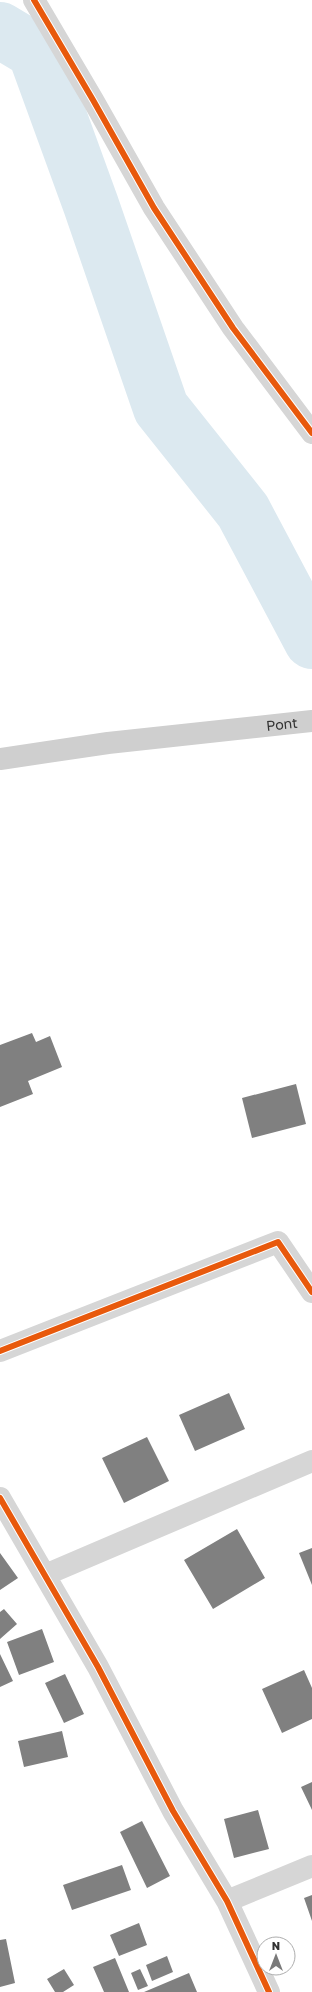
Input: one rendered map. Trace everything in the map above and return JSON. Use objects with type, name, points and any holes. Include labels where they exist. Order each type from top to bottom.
[{"type":"main road","name":"Pont","points":[[0,759],[108,743],[312,721]]},
{"type":"street","points":[[34,0],[154,208],[233,328],[312,433]]},
{"type":"street","points":[[0,1351],[278,1242],[312,1292]]},
{"type":"street","points":[[45,1575],[312,1461]]},
{"type":"street","points":[[0,1498],[98,1667],[174,1811],[227,1901],[269,1992]]},
{"type":"street","points":[[227,1901],[312,1866]]},
{"type":"building","points":[[32,1033],[36,1042],[50,1036],[62,1067],[28,1081],[33,1094],[0,1107],[0,1045]]},
{"type":"building","points":[[296,1084],[306,1124],[252,1138],[242,1098]]},
{"type":"building","points":[[229,1393],[245,1429],[195,1451],[179,1415]]},
{"type":"building","points":[[147,1437],[169,1481],[124,1503],[102,1458]]},
{"type":"building","points":[[237,1529],[265,1578],[213,1609],[184,1560]]},
{"type":"building","points":[[312,1548],[312,1585],[299,1553]]},
{"type":"building","points":[[0,1553],[18,1578],[0,1590]]},
{"type":"building","points":[[4,1609],[17,1624],[0,1639],[0,1612]]},
{"type":"building","points":[[42,1629],[54,1662],[19,1675],[7,1642]]},
{"type":"building","points":[[0,1654],[13,1681],[0,1687]]},
{"type":"building","points":[[304,1670],[312,1688],[312,1719],[282,1733],[262,1689]]},
{"type":"building","points":[[65,1674],[84,1714],[64,1723],[45,1683]]},
{"type":"building","points":[[62,1731],[68,1757],[24,1767],[18,1741]]},
{"type":"building","points":[[312,1782],[312,1810],[301,1787]]},
{"type":"building","points":[[258,1810],[269,1849],[234,1858],[224,1819]]},
{"type":"building","points":[[142,1821],[170,1876],[147,1888],[120,1832]]},
{"type":"building","points":[[122,1865],[131,1890],[72,1910],[63,1885]]},
{"type":"building","points":[[312,1895],[312,1921],[304,1898]]},
{"type":"building","points":[[139,1923],[147,1945],[119,1956],[110,1935]]},
{"type":"building","points":[[6,1939],[15,1983],[0,1987],[0,1940]]},
{"type":"building","points":[[167,1956],[173,1972],[152,1981],[146,1965]]},
{"type":"building","points":[[115,1958],[129,1992],[104,1992],[93,1967]]},
{"type":"building","points":[[64,1969],[74,1985],[63,1992],[55,1992],[47,1979]]},
{"type":"building","points":[[140,1969],[148,1986],[138,1990],[131,1973]]},
{"type":"building","points":[[189,1973],[197,1992],[144,1992]]},
{"type":"waterway","points":[[0,30],[35,51],[91,205],[161,408],[243,511],[312,641]]},
{"type":"cycle path","points":[[34,0],[154,208],[233,328],[312,433]]},
{"type":"cycle path","points":[[0,1351],[278,1242],[312,1292]]},
{"type":"cycle path","points":[[0,1498],[98,1667],[173,1811],[227,1901],[269,1992]]}]
